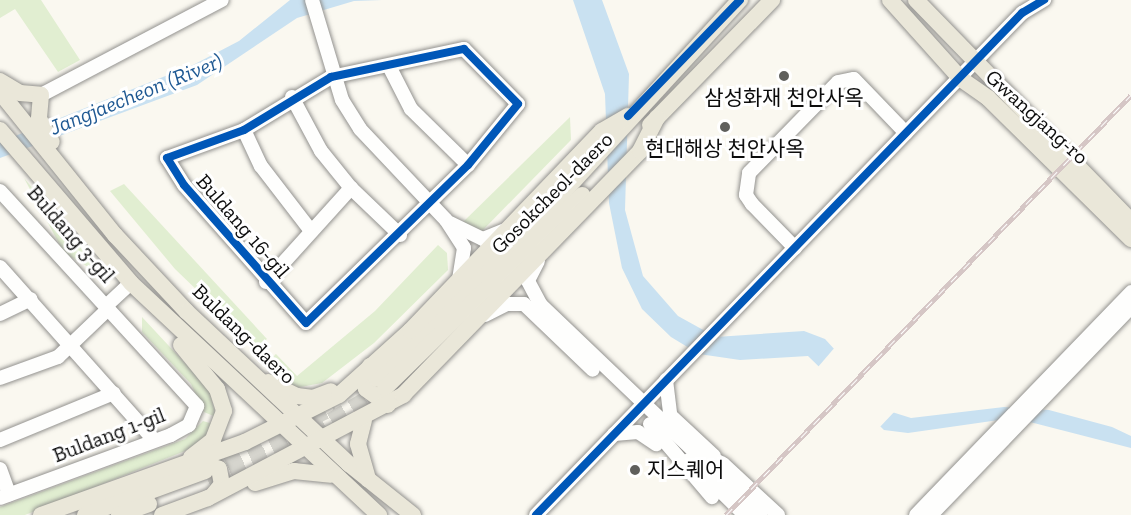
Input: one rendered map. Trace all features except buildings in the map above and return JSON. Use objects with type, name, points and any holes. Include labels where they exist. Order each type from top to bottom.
[{"type":"main road","name":"Gosokcheol-daero","points":[[378,378],[574,182],[634,110],[740,0]]},
{"type":"main road","name":"Gosokcheol-daero","points":[[378,378],[639,144],[657,118],[772,0]]},
{"type":"main road","name":"Gwangjang-ro","points":[[890,0],[961,79],[988,98],[1131,239]]},
{"type":"main road","name":"Gwangjang-ro","points":[[916,0],[994,84],[1131,221]]},
{"type":"main road","points":[[961,79],[981,105],[1131,252]]},
{"type":"main road","points":[[0,81],[20,93],[41,94],[31,119],[0,92]]},
{"type":"main road","points":[[994,84],[1042,121],[1131,209]]},
{"type":"main road","points":[[119,515],[200,475],[339,395],[378,378],[456,285],[602,131],[634,110]]},
{"type":"main road","name":"Buldang-daero","points":[[31,119],[60,168],[131,252],[242,365],[322,440],[413,515]]},
{"type":"main road","name":"Buldang-daero","points":[[1,131],[131,284],[304,450],[379,515]]},
{"type":"main road","points":[[41,515],[304,450],[364,420],[388,405],[481,318],[575,219],[639,144]]},
{"type":"main road","points":[[154,305],[218,389],[224,411],[200,475],[162,515]]},
{"type":"main road","points":[[242,365],[270,383],[313,398],[378,378]]},
{"type":"main road","points":[[378,378],[363,379],[366,389],[388,405]]},
{"type":"main road","points":[[364,420],[357,444],[369,481]]},
{"type":"main road","points":[[85,515],[200,475],[294,471],[334,477]]},
{"type":"street","points":[[41,94],[222,0]]},
{"type":"street","points":[[312,0],[331,77],[360,129],[446,220],[464,248],[465,266],[456,285]]},
{"type":"street","points":[[536,515],[906,133],[976,65],[1022,13],[1044,0]]},
{"type":"street","name":"Buldang 16-gil","points":[[464,49],[518,104],[468,165],[430,204],[301,325],[167,158],[244,130],[292,98],[331,77],[390,68],[464,49]]},
{"type":"street","points":[[390,68],[411,109],[468,165]]},
{"type":"street","points":[[795,248],[752,204],[745,184],[749,173],[838,82],[854,79],[906,133]]},
{"type":"street","points":[[292,98],[321,151],[351,188],[399,235]]},
{"type":"street","points":[[244,130],[261,166],[311,231]]},
{"type":"street","name":"Buldang 16-gil","points":[[266,282],[351,188]]},
{"type":"street","name":"Buldang 3-gil","points":[[0,191],[107,308]]},
{"type":"street","points":[[446,220],[483,239],[515,225]]},
{"type":"street","points":[[541,254],[528,281],[538,310],[655,423],[761,515]]},
{"type":"street","points":[[0,267],[71,343],[154,440]]},
{"type":"street","points":[[0,378],[58,357],[131,284]]},
{"type":"street","points":[[931,515],[1028,399],[1131,292]]},
{"type":"street","points":[[0,314],[31,299]]},
{"type":"street","points":[[481,318],[515,303],[538,310]]},
{"type":"street","points":[[916,515],[1045,398],[1131,307]]},
{"type":"street","name":"Buldang 1-gil","points":[[5,496],[189,425],[197,406],[107,308]]},
{"type":"street","points":[[666,380],[670,415],[778,515]]},
{"type":"street","points":[[0,440],[114,393]]},
{"type":"street","points":[[655,423],[723,464]]},
{"type":"street","points":[[655,423],[695,481]]},
{"type":"street","points":[[655,423],[745,515]]},
{"type":"street","points":[[614,434],[645,434],[732,515]]},
{"type":"street","points":[[0,468],[5,496]]},
{"type":"green space","points":[[0,0],[41,0],[80,60],[58,72],[15,9],[0,18]]},
{"type":"green space","points":[[570,117],[571,140],[482,231],[461,224]]},
{"type":"green space","points":[[24,178],[87,253],[97,272],[64,253]]},
{"type":"green space","points":[[124,184],[267,339],[256,347],[175,269],[110,191]]},
{"type":"green space","points":[[438,245],[447,253],[448,270],[374,343],[322,383],[295,388],[267,360],[276,354],[297,376],[375,311]]},
{"type":"green space","points":[[142,317],[209,389],[216,417],[204,412],[191,384],[142,332]]},
{"type":"green space","points":[[203,421],[213,424],[208,436],[185,451],[25,515],[0,515],[0,507],[185,439]]},
{"type":"water","name":"Jangjaecheon (River)","points":[[290,0],[382,0],[354,1],[297,18],[197,85],[0,158],[0,142],[193,65],[239,41]]},
{"type":"water","points":[[573,0],[602,0],[629,74],[625,210],[643,276],[678,316],[716,337],[804,331],[825,339],[892,412],[911,418],[1004,407],[1049,410],[1112,427],[1131,436],[1131,448],[1026,421],[999,420],[908,433],[884,430],[808,356],[740,360],[699,354],[671,337],[642,309],[622,268],[609,203],[605,94]]},
{"type":"pier","points":[[836,346],[896,410],[878,429],[818,367]]},
{"type":"tunnel","points":[[208,481],[290,445],[385,388]]},
{"type":"tunnel","points":[[225,461],[334,407]]},
{"type":"railway","points":[[726,515],[1131,95]]},
{"type":"cycle path","points":[[628,116],[740,0]]},
{"type":"cycle path","points":[[536,515],[1022,13],[1044,0]]},
{"type":"cycle path","points":[[464,49],[518,104],[468,165],[306,323],[184,185],[167,158],[244,130],[331,77],[464,49]]},
{"type":"place","name":"삼성화재 천안사옥","points":[[784,76]]},
{"type":"place","name":"현대해상 천안사옥","points":[[725,127]]},
{"type":"place","name":"지스퀘어","points":[[635,470]]}]
